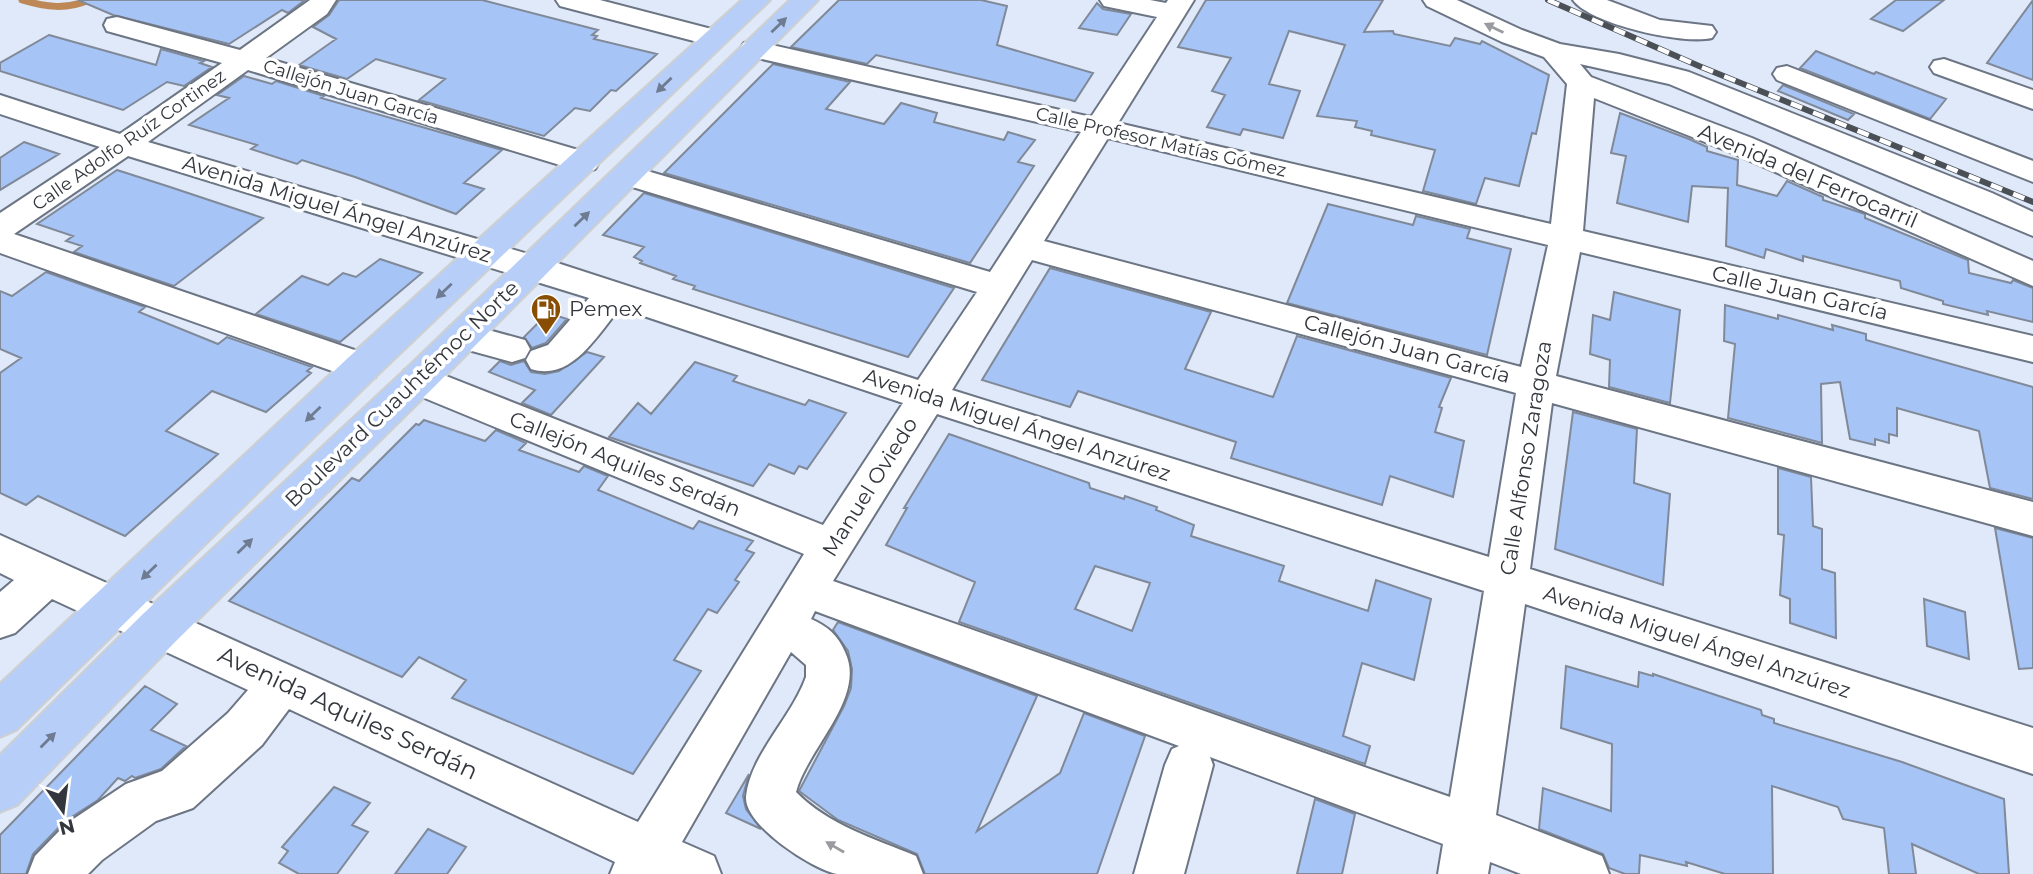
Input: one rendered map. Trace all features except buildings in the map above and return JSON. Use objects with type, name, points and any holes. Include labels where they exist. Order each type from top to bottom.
[{"type":"main road","name":"Boulevard Cuauhtémoc Norte","points":[[0,715],[362,367],[584,162],[713,38],[757,0]]},
{"type":"main road","name":"Boulevard Cuauhtémoc Norte","points":[[0,788],[160,627],[418,380],[805,0]]},
{"type":"street","name":"Calle Adolfo Ruíz Cortinez","points":[[0,228],[124,145],[318,8],[323,0]]},
{"type":"street","points":[[569,0],[713,38]]},
{"type":"street","points":[[1113,0],[1178,6]]},
{"type":"street","points":[[1436,0],[1512,36],[1554,51],[1619,62],[1679,78],[1981,200],[2033,225]]},
{"type":"street","points":[[1586,0],[1636,23],[1667,31],[1702,32]]},
{"type":"street","name":"Manuel Oviedo","points":[[642,863],[805,589],[1178,6]]},
{"type":"street","name":"Callejón Juan García","points":[[117,25],[244,60],[584,162]]},
{"type":"street","name":"Calle Profesor Matías Gómez","points":[[754,49],[1566,237]]},
{"type":"street","points":[[1554,51],[1581,83]]},
{"type":"street","points":[[1944,67],[2033,100]]},
{"type":"street","points":[[1787,74],[2033,172]]},
{"type":"street","name":"Calle Alfonso Zaragoza","points":[[1463,874],[1536,384],[1566,237],[1581,83]]},
{"type":"street","name":"Avenida del Ferrocarril","points":[[1581,83],[1741,145],[2033,274]]},
{"type":"street","name":"Avenida Miguel Ángel Anzúrez","points":[[0,104],[124,145],[533,267],[927,397],[1506,580],[2033,751]]},
{"type":"street","points":[[627,175],[998,286]]},
{"type":"street","name":"Calle Juan García","points":[[1566,237],[2033,349]]},
{"type":"street","points":[[0,241],[362,367]]},
{"type":"street","name":"Callejón Juan García","points":[[1025,247],[2033,519]]},
{"type":"street","points":[[463,336],[528,354],[561,354],[613,293]]},
{"type":"street","name":"Callejón Aquiles Serdán","points":[[418,380],[832,547]]},
{"type":"street","name":"Avenida Aquiles Serdán","points":[[0,553],[112,608],[282,683],[642,863],[696,874]]},
{"type":"street","points":[[0,619],[48,576]]},
{"type":"street","points":[[805,589],[1470,829],[1584,874]]},
{"type":"street","points":[[782,628],[807,635],[824,655],[829,670],[823,692],[778,773],[770,799],[783,817],[844,852],[898,874]]},
{"type":"street","points":[[53,874],[84,842],[114,821],[144,802],[176,791],[245,729],[282,683]]},
{"type":"street","points":[[1159,874],[1189,765]]},
{"type":"waterway","points":[[22,0],[56,6],[89,0]]},
{"type":"railway","points":[[1548,0],[1699,66],[2033,202]]},
{"type":"place","name":"Pemex","points":[[546,336]]}]
